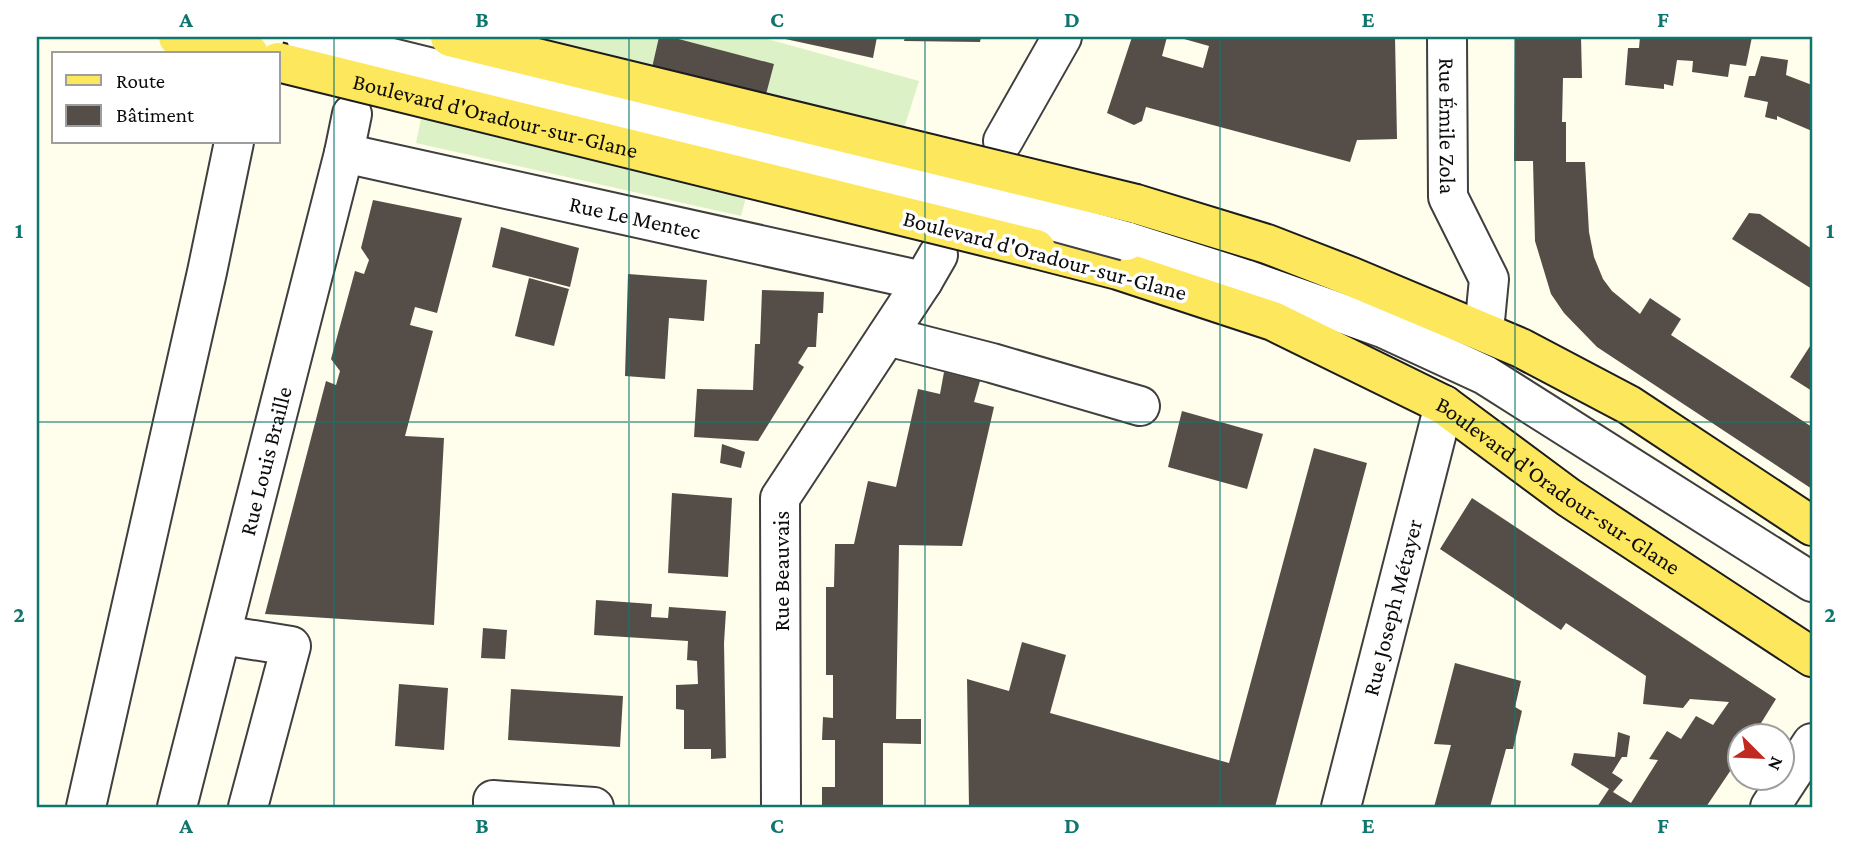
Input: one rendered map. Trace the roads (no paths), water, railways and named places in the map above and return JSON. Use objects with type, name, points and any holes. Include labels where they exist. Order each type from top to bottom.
[{"type":"main road","points":[[178,37],[241,52]]},
{"type":"main road","points":[[450,37],[1136,204],[1267,244],[1521,348],[1629,405],[1812,526]]},
{"type":"main road","name":"Boulevard d'Oradour-sur-Glane","points":[[280,62],[1122,256],[1273,321],[1444,405],[1568,497],[1812,657]]},
{"type":"street","name":"Boulevard d'Oradour-sur-Glane","points":[[306,37],[1027,214],[1122,256],[1245,279],[1383,328],[1485,375],[1812,582]]},
{"type":"street","points":[[1003,141],[1062,37]]},
{"type":"street","name":"Rue Émile Zola","points":[[1447,37],[1448,197],[1489,279],[1484,331]]},
{"type":"street","name":"Rue Louis Braille","points":[[177,807],[352,114]]},
{"type":"street","points":[[86,807],[234,144]]},
{"type":"street","name":"Rue Le Mentec","points":[[344,153],[931,268]]},
{"type":"street","name":"Rue Beauvais","points":[[781,807],[780,498],[931,268]]},
{"type":"street","points":[[887,336],[1140,405]]},
{"type":"street","name":"Rue Joseph Métayer","points":[[1341,807],[1444,405]]},
{"type":"street","points":[[222,635],[291,646],[248,807]]},
{"type":"street","points":[[1770,807],[1812,743]]},
{"type":"street","points":[[493,807],[493,800],[594,807]]}]
